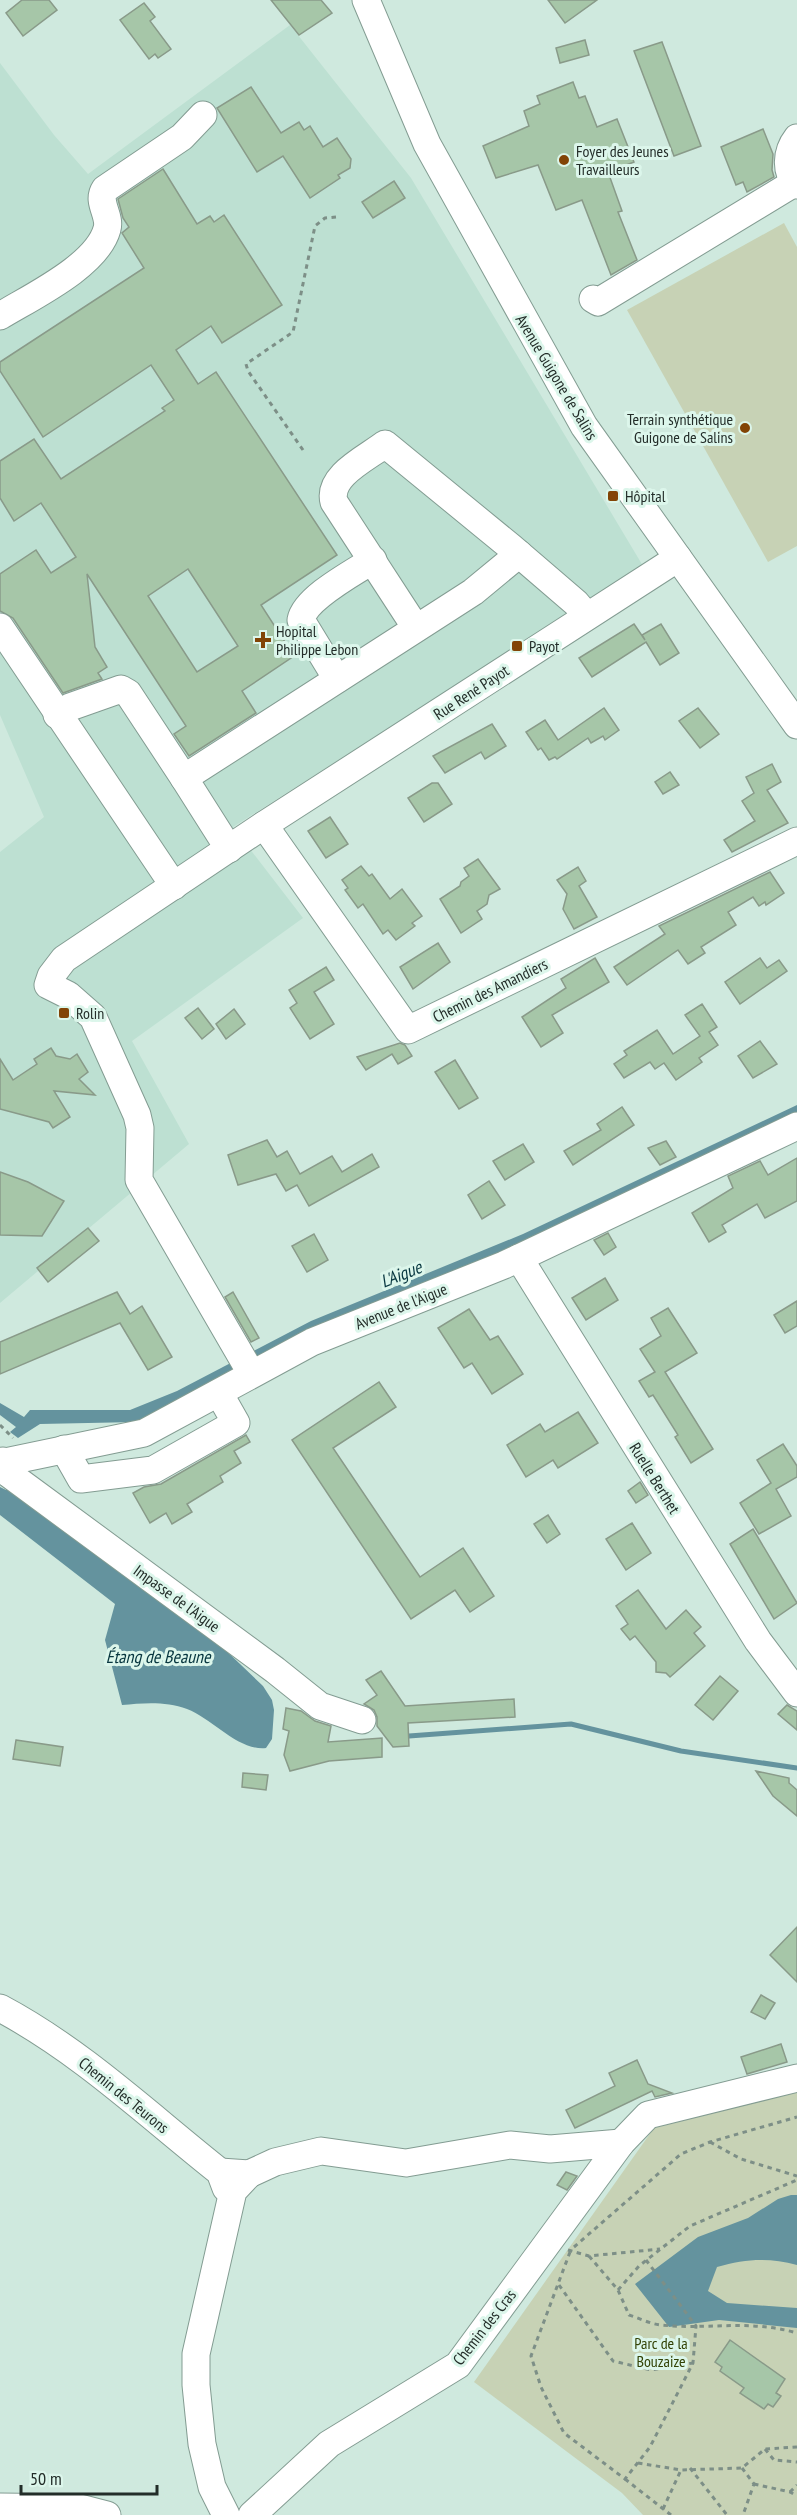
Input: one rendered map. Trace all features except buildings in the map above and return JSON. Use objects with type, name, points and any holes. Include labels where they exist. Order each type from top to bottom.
[{"type":"street","name":"Avenue Guigone de Salins","points":[[366,0],[427,144],[584,426],[797,725]]},
{"type":"street","points":[[0,316],[83,263],[96,249],[108,227],[107,215],[102,205],[102,193],[105,189],[182,137],[203,115]]},
{"type":"street","points":[[593,299],[598,302],[795,184],[788,169],[789,153],[797,138]]},
{"type":"street","points":[[416,628],[334,502],[332,495],[333,486],[342,477],[385,444],[519,554],[576,603],[587,616]]},
{"type":"street","points":[[184,778],[473,592],[519,554]]},
{"type":"street","name":"Rue René Payot","points":[[250,1373],[139,1180],[140,1128],[137,1115],[93,1017],[68,995],[48,985],[51,976],[64,959],[264,825],[678,558]]},
{"type":"street","points":[[337,679],[301,621],[303,612],[317,598],[373,560]]},
{"type":"street","points":[[0,627],[174,886]]},
{"type":"street","points":[[57,715],[70,707],[121,689],[128,693],[229,849]]},
{"type":"street","name":"Chemin des Amandiers","points":[[264,825],[408,1030],[797,841]]},
{"type":"street","name":"Avenue de l'Aigue","points":[[6,1455],[64,1449],[144,1433],[219,1393],[250,1373],[312,1342],[519,1258],[797,1126]]},
{"type":"street","name":"Ruelle Berthet","points":[[519,1258],[752,1631],[786,1657],[797,1693]]},
{"type":"street","points":[[64,1449],[81,1479],[153,1470],[236,1423],[219,1393]]},
{"type":"street","name":"Impasse de l'Aigue","points":[[6,1455],[9,1474],[276,1670],[320,1706],[362,1720]]},
{"type":"street","name":"Chemin des Teurons","points":[[0,2008],[57,2041],[84,2061],[220,2172]]},
{"type":"street","name":"Chemin des Cras","points":[[252,2515],[329,2444],[458,2365],[621,2143],[648,2115],[797,2078]]},
{"type":"street","points":[[226,2515],[212,2487],[202,2444],[196,2354],[230,2201],[239,2183],[249,2174],[275,2162],[321,2151],[406,2163],[510,2145],[550,2149],[621,2143]]},
{"type":"street","points":[[230,2201],[220,2172],[249,2174]]},
{"type":"street","points":[[0,2507],[80,2508],[107,2515]]},
{"type":"path","points":[[303,450],[248,371],[246,364],[293,332],[315,226],[326,218],[336,217]]},
{"type":"path","points":[[0,1425],[4,1431],[6,1455]]},
{"type":"path","points":[[671,2515],[564,2433],[541,2387],[531,2356],[544,2315],[559,2285],[571,2250],[681,2154],[710,2142],[797,2117]]},
{"type":"path","points":[[710,2142],[741,2158],[797,2178]]},
{"type":"path","points":[[618,2290],[646,2260],[690,2226],[797,2178]]},
{"type":"path","points":[[660,2249],[589,2256],[618,2290],[629,2315],[658,2325],[748,2324],[797,2333]]},
{"type":"path","points":[[625,2479],[650,2447],[693,2363],[696,2326],[646,2260]]},
{"type":"path","points":[[559,2285],[613,2361],[651,2370],[693,2363]]},
{"type":"path","points":[[638,2463],[681,2470],[742,2468],[765,2449],[797,2447]]},
{"type":"path","points":[[765,2449],[774,2460],[797,2462]]},
{"type":"path","points":[[690,2468],[727,2515]]},
{"type":"path","points":[[742,2468],[753,2484],[790,2492],[797,2496]]},
{"type":"path","points":[[663,2509],[681,2470]]},
{"type":"path","points":[[743,2515],[753,2484]]},
{"type":"path","points":[[790,2492],[797,2485]]},
{"type":"shaded area","name":"Hopital Philippe Lebon","points":[[290,25],[411,178],[643,566],[233,827],[303,918],[132,1041],[189,1144],[0,1303],[0,852],[44,817],[0,715],[0,63],[54,135],[88,174]]},
{"type":"green space","name":"Terrain synthétique Guigone de Salins","points":[[784,223],[797,247],[797,546],[768,562],[627,310]]},
{"type":"green space","name":"Parc de la Bouzaize","points":[[797,2092],[797,2515],[643,2515],[622,2493],[474,2382],[654,2128]]},
{"type":"water","points":[[797,1105],[797,1116],[136,1422],[40,1424],[18,1438],[10,1432],[16,1427],[0,1415],[0,1403],[24,1417],[30,1410],[130,1410],[177,1391],[311,1321],[523,1234]]},
{"type":"water","name":"Étang de Beaune","points":[[13,1486],[218,1643],[263,1686],[272,1700],[274,1710],[272,1739],[266,1748],[246,1745],[197,1714],[179,1706],[155,1703],[122,1705],[105,1640],[115,1604],[0,1515],[0,1487],[6,1490]]},
{"type":"water","points":[[797,2195],[797,2265],[757,2260],[717,2267],[708,2291],[727,2303],[797,2308],[797,2328],[719,2320],[669,2327],[635,2284],[698,2237],[748,2218],[778,2199]]},
{"type":"waterway","points":[[409,1736],[571,1724],[681,1751],[797,1768]]},
{"type":"place","name":"Foyer des Jeunes Travailleurs","points":[[564,160]]},
{"type":"place","name":"Terrain synthétique Guigone de Salins","points":[[745,428]]},
{"type":"place","name":"Hôpital","points":[[613,496]]},
{"type":"place","name":"Hopital Philippe Lebon","points":[[263,640]]},
{"type":"place","name":"Payot","points":[[517,646]]},
{"type":"place","name":"Rolin","points":[[64,1013]]},
{"type":"water label","name":"L'Aigue","points":[[401,1274]]}]
